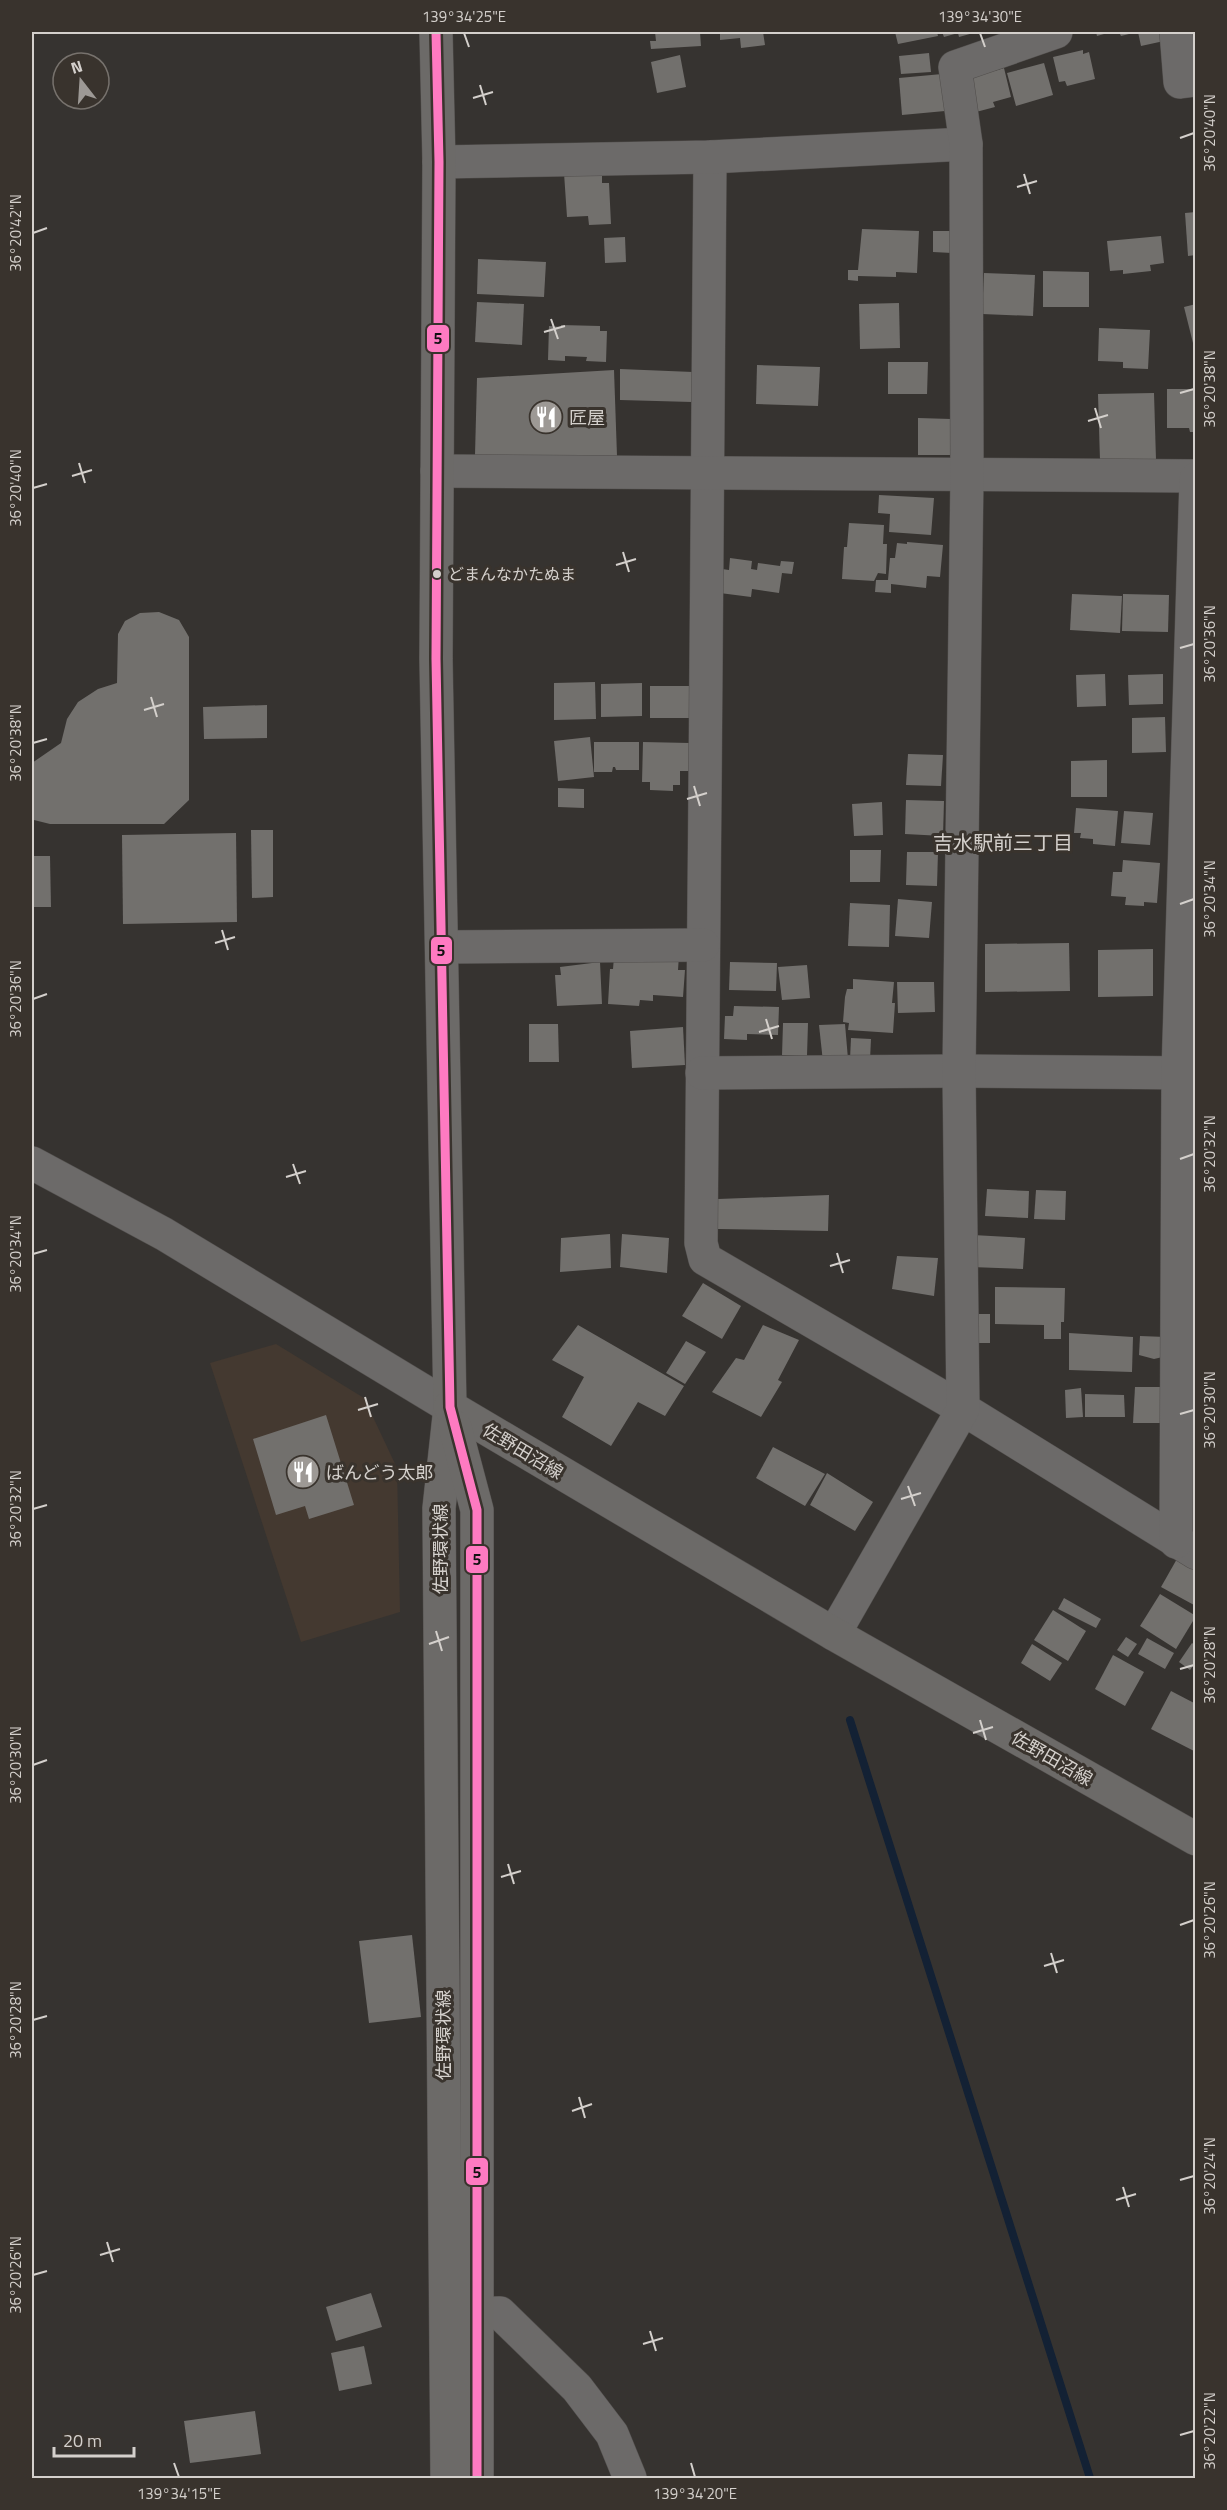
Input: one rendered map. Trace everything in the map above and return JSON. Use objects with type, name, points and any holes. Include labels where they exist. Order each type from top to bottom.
[{"type":"main road","points":[[436,32],[438,162],[436,659],[450,1407]]},
{"type":"main road","name":"佐野田沼線","points":[[450,1407],[834,1635],[1196,1839]]},
{"type":"main road","name":"佐野環状線","points":[[447,2478],[461,2313],[477,1510],[450,1407]]},
{"type":"main road","name":"佐野環状線","points":[[461,2313],[477,2478]]},
{"type":"street","points":[[834,1635],[963,1409],[959,1071],[967,475],[966,144],[955,67],[1056,32]]},
{"type":"street","points":[[1176,32],[1180,82],[1196,80]]},
{"type":"street","points":[[438,162],[710,157],[966,144]]},
{"type":"street","points":[[710,157],[701,1243],[705,1259],[963,1409],[1186,1548]]},
{"type":"street","points":[[437,471],[1196,478],[1187,1073],[1186,1548]]},
{"type":"street","points":[[443,947],[703,945]]},
{"type":"street","points":[[702,1073],[959,1071],[1187,1073]]},
{"type":"street","points":[[32,1163],[164,1234],[450,1407]]},
{"type":"street","points":[[461,2313],[500,2313],[577,2388],[612,2434],[630,2478]]},
{"type":"shaded area","points":[[276,1344],[364,1398],[397,1468],[400,1612],[301,1642],[210,1363]]},
{"type":"building","points":[[655,32],[700,32],[701,46],[651,49],[650,41],[656,41]]},
{"type":"building","points":[[720,32],[763,32],[765,45],[741,48],[740,38],[720,40]]},
{"type":"building","points":[[895,32],[937,32],[938,36],[898,44]]},
{"type":"building","points":[[942,32],[977,32],[959,37],[958,33],[944,37]]},
{"type":"building","points":[[1096,32],[1111,32],[1097,36]]},
{"type":"building","points":[[1119,32],[1137,32],[1121,36]]},
{"type":"building","points":[[1138,32],[1161,32],[1164,41],[1141,46]]},
{"type":"building","points":[[1083,50],[1083,54],[1089,52],[1095,79],[1067,86],[1065,81],[1059,82],[1053,57]]},
{"type":"building","points":[[929,53],[931,72],[901,74],[899,56]]},
{"type":"building","points":[[680,55],[686,87],[657,93],[651,62]]},
{"type":"building","points":[[1044,63],[1053,95],[1016,106],[1007,73]]},
{"type":"building","points":[[993,65],[994,71],[1004,68],[1011,97],[993,102],[995,107],[976,112],[958,81]]},
{"type":"building","points":[[942,74],[945,111],[902,115],[899,78]]},
{"type":"building","points":[[602,171],[602,183],[609,183],[611,224],[589,225],[588,216],[567,217],[564,173]]},
{"type":"building","points":[[1196,212],[1196,255],[1188,256],[1185,213]]},
{"type":"building","points":[[862,229],[919,231],[917,273],[896,272],[896,277],[858,276],[858,281],[848,280],[848,270],[858,270]]},
{"type":"building","points":[[933,231],[952,231],[952,253],[933,252]]},
{"type":"building","points":[[1161,236],[1164,263],[1150,265],[1151,271],[1123,274],[1123,270],[1110,271],[1107,241]]},
{"type":"building","points":[[625,237],[626,262],[605,263],[604,238]]},
{"type":"building","points":[[478,259],[546,262],[544,297],[477,294]]},
{"type":"building","points":[[1043,271],[1089,272],[1089,307],[1043,307]]},
{"type":"building","points":[[984,273],[1035,275],[1033,316],[982,314]]},
{"type":"building","points":[[477,302],[524,304],[522,345],[475,342]]},
{"type":"building","points":[[899,303],[900,348],[860,349],[859,304]]},
{"type":"building","points":[[1196,304],[1196,351],[1195,351],[1184,307]]},
{"type":"building","points":[[561,325],[600,326],[600,331],[607,331],[606,362],[586,361],[587,357],[565,356],[565,361],[548,360],[549,326],[561,327]]},
{"type":"building","points":[[1099,328],[1150,330],[1148,369],[1123,368],[1123,362],[1098,361]]},
{"type":"building","points":[[888,362],[928,362],[927,394],[888,394]]},
{"type":"building","points":[[757,365],[820,367],[818,406],[756,404]]},
{"type":"building","points":[[620,369],[693,372],[692,402],[620,400]]},
{"type":"building","name":"匠屋","points":[[614,370],[617,456],[475,455],[477,378]]},
{"type":"building","points":[[1167,389],[1196,389],[1196,432],[1190,432],[1189,428],[1167,428]]},
{"type":"building","points":[[1154,393],[1156,460],[1100,461],[1098,394]]},
{"type":"building","points":[[918,418],[951,419],[951,455],[918,455]]},
{"type":"building","points":[[879,495],[934,498],[931,535],[889,532],[890,514],[878,513]]},
{"type":"building","points":[[849,523],[884,525],[883,544],[887,544],[886,574],[878,573],[874,581],[842,579],[844,547],[847,547]]},
{"type":"building","points":[[907,542],[943,545],[940,577],[927,576],[926,588],[891,584],[891,593],[875,592],[876,580],[888,580],[890,558],[895,558],[897,543],[907,544]]},
{"type":"building","points":[[730,558],[752,561],[751,569],[757,570],[758,563],[780,566],[781,561],[794,562],[792,574],[782,573],[779,593],[752,589],[751,597],[712,592],[715,568],[729,570]]},
{"type":"building","points":[[1072,594],[1122,596],[1120,633],[1070,630]]},
{"type":"building","points":[[1123,594],[1169,595],[1168,632],[1122,631]]},
{"type":"building","points":[[159,612],[179,620],[189,637],[189,800],[164,824],[50,824],[34,820],[32,817],[32,763],[61,743],[67,719],[78,702],[98,689],[117,683],[118,634],[125,621],[140,613]]},
{"type":"building","points":[[1105,674],[1106,706],[1077,707],[1076,675]]},
{"type":"building","points":[[1163,674],[1163,704],[1129,705],[1128,675]]},
{"type":"building","points":[[595,682],[596,719],[554,720],[554,683]]},
{"type":"building","points":[[642,683],[642,716],[601,717],[601,684]]},
{"type":"building","points":[[650,686],[691,686],[691,718],[650,718]]},
{"type":"building","points":[[267,705],[267,738],[204,739],[203,707]]},
{"type":"building","points":[[1165,717],[1166,752],[1132,753],[1132,718]]},
{"type":"building","points":[[590,737],[594,777],[558,781],[554,741]]},
{"type":"building","points":[[594,742],[639,742],[639,770],[616,770],[613,767],[612,772],[594,772]]},
{"type":"building","points":[[643,742],[690,743],[689,771],[680,771],[680,785],[673,785],[673,791],[650,790],[650,782],[642,782]]},
{"type":"building","points":[[908,754],[943,755],[941,786],[906,785]]},
{"type":"building","points":[[1107,760],[1107,797],[1071,797],[1071,761]]},
{"type":"building","points":[[558,788],[584,789],[584,808],[558,807]]},
{"type":"building","points":[[906,800],[944,801],[943,836],[905,834]]},
{"type":"building","points":[[882,802],[883,835],[854,836],[852,804]]},
{"type":"building","points":[[1076,808],[1118,811],[1115,846],[1093,844],[1093,839],[1080,838],[1081,833],[1074,833]]},
{"type":"building","points":[[1124,811],[1153,813],[1150,845],[1121,843]]},
{"type":"building","points":[[251,830],[273,830],[273,897],[252,898]]},
{"type":"building","points":[[236,833],[237,922],[123,924],[122,835]]},
{"type":"building","points":[[850,850],[881,850],[880,882],[850,882]]},
{"type":"building","points":[[907,852],[938,852],[937,886],[906,885]]},
{"type":"building","points":[[32,856],[50,856],[51,907],[32,907]]},
{"type":"building","points":[[1123,860],[1160,863],[1157,903],[1144,902],[1144,906],[1125,905],[1126,897],[1111,896],[1113,872],[1122,872]]},
{"type":"building","points":[[898,899],[932,902],[929,938],[895,936]]},
{"type":"building","points":[[850,903],[890,905],[889,947],[848,946]]},
{"type":"building","points":[[1069,943],[1070,991],[985,992],[985,944]]},
{"type":"building","points":[[1153,949],[1153,996],[1098,997],[1098,950]]},
{"type":"building","points":[[679,955],[678,970],[685,970],[683,997],[653,995],[653,1001],[640,1000],[639,1006],[608,1004],[610,969],[613,969],[614,957]]},
{"type":"building","points":[[600,962],[602,1004],[557,1006],[555,975],[561,975],[560,967]]},
{"type":"building","points":[[730,962],[777,963],[776,991],[729,990]]},
{"type":"building","points":[[807,965],[810,998],[782,1000],[778,967]]},
{"type":"building","points":[[853,979],[894,982],[893,1033],[848,1030],[849,1023],[843,1022],[845,997],[847,989],[853,989]]},
{"type":"building","points":[[897,982],[934,982],[935,1012],[898,1013]]},
{"type":"building","points":[[734,1006],[779,1007],[778,1035],[747,1034],[747,1040],[724,1039],[725,1016],[733,1016]]},
{"type":"building","points":[[783,1023],[808,1023],[807,1056],[782,1055]]},
{"type":"building","points":[[529,1024],[558,1024],[559,1062],[529,1062]]},
{"type":"building","points":[[845,1024],[848,1059],[823,1062],[819,1025]]},
{"type":"building","points":[[683,1027],[685,1065],[632,1068],[630,1031]]},
{"type":"building","points":[[851,1038],[871,1039],[870,1060],[850,1059]]},
{"type":"building","points":[[1193,1125],[1196,1125],[1196,1152],[1193,1152]]},
{"type":"building","points":[[1193,1160],[1196,1161],[1196,1188],[1193,1188]]},
{"type":"building","points":[[987,1189],[1029,1191],[1028,1218],[985,1216]]},
{"type":"building","points":[[1036,1190],[1066,1191],[1065,1220],[1034,1219]]},
{"type":"building","points":[[829,1195],[828,1231],[718,1229],[718,1199]]},
{"type":"building","points":[[610,1234],[611,1268],[560,1272],[561,1238]]},
{"type":"building","points":[[622,1234],[669,1238],[667,1273],[620,1267]]},
{"type":"building","points":[[973,1235],[1025,1238],[1023,1269],[971,1267]]},
{"type":"building","points":[[1190,1247],[1196,1248],[1196,1277],[1189,1276]]},
{"type":"building","points":[[897,1256],[938,1258],[934,1296],[892,1289]]},
{"type":"building","points":[[703,1283],[741,1306],[722,1339],[682,1316]]},
{"type":"building","points":[[995,1287],[1065,1288],[1061,1339],[1044,1339],[1044,1325],[995,1324]]},
{"type":"building","points":[[968,1314],[990,1314],[990,1343],[968,1343]]},
{"type":"building","points":[[578,1325],[684,1386],[665,1416],[638,1402],[611,1446],[562,1417],[584,1377],[552,1360]]},
{"type":"building","points":[[763,1325],[799,1340],[778,1380],[782,1382],[761,1417],[712,1392],[736,1358],[744,1360]]},
{"type":"building","points":[[1069,1333],[1133,1337],[1132,1372],[1069,1370]]},
{"type":"building","points":[[1140,1336],[1166,1337],[1167,1356],[1154,1359],[1139,1355]]},
{"type":"building","points":[[686,1341],[706,1352],[685,1384],[666,1373]]},
{"type":"building","points":[[1135,1387],[1164,1387],[1164,1423],[1133,1423]]},
{"type":"building","points":[[1081,1388],[1083,1417],[1066,1418],[1065,1390]]},
{"type":"building","points":[[1085,1394],[1124,1395],[1125,1417],[1085,1417]]},
{"type":"building","name":"ばんどう太郎","points":[[326,1415],[354,1505],[309,1519],[305,1506],[276,1515],[253,1439]]},
{"type":"building","points":[[773,1447],[825,1474],[805,1506],[756,1478]]},
{"type":"building","points":[[827,1473],[873,1502],[855,1531],[810,1505]]},
{"type":"building","points":[[1182,1550],[1196,1557],[1194,1605],[1161,1587]]},
{"type":"building","points":[[1160,1594],[1196,1616],[1176,1649],[1140,1626]]},
{"type":"building","points":[[1064,1598],[1101,1619],[1096,1628],[1058,1609]]},
{"type":"building","points":[[1053,1610],[1086,1631],[1068,1661],[1034,1640]]},
{"type":"building","points":[[1126,1637],[1137,1644],[1128,1657],[1117,1650]]},
{"type":"building","points":[[1147,1638],[1174,1653],[1165,1669],[1138,1654]]},
{"type":"building","points":[[1192,1643],[1196,1646],[1196,1662],[1190,1670],[1179,1662]]},
{"type":"building","points":[[1032,1644],[1062,1663],[1050,1681],[1021,1663]]},
{"type":"building","points":[[1113,1655],[1144,1672],[1125,1706],[1095,1689]]},
{"type":"building","points":[[1171,1691],[1196,1704],[1196,1752],[1151,1729]]},
{"type":"building","points":[[412,1935],[421,2017],[369,2023],[359,1941]]},
{"type":"building","points":[[371,2293],[382,2327],[336,2341],[326,2307]]},
{"type":"building","points":[[364,2346],[372,2384],[339,2391],[331,2353]]},
{"type":"building","points":[[255,2411],[261,2454],[190,2463],[184,2421]]},
{"type":"waterway","points":[[850,1720],[1090,2478]]},
{"type":"transit line","name":"5","points":[[436,32],[439,162],[436,659],[450,1407],[477,1510],[477,2478]]},
{"type":"place","name":"匠屋","points":[[546,417]]},
{"type":"place","name":"どまんなかたぬま","points":[[437,574]]},
{"type":"place","name":"ばんどう太郎","points":[[303,1472]]},
{"type":"district","name":"吉水駅前三丁目","points":[[1003,842]]}]
